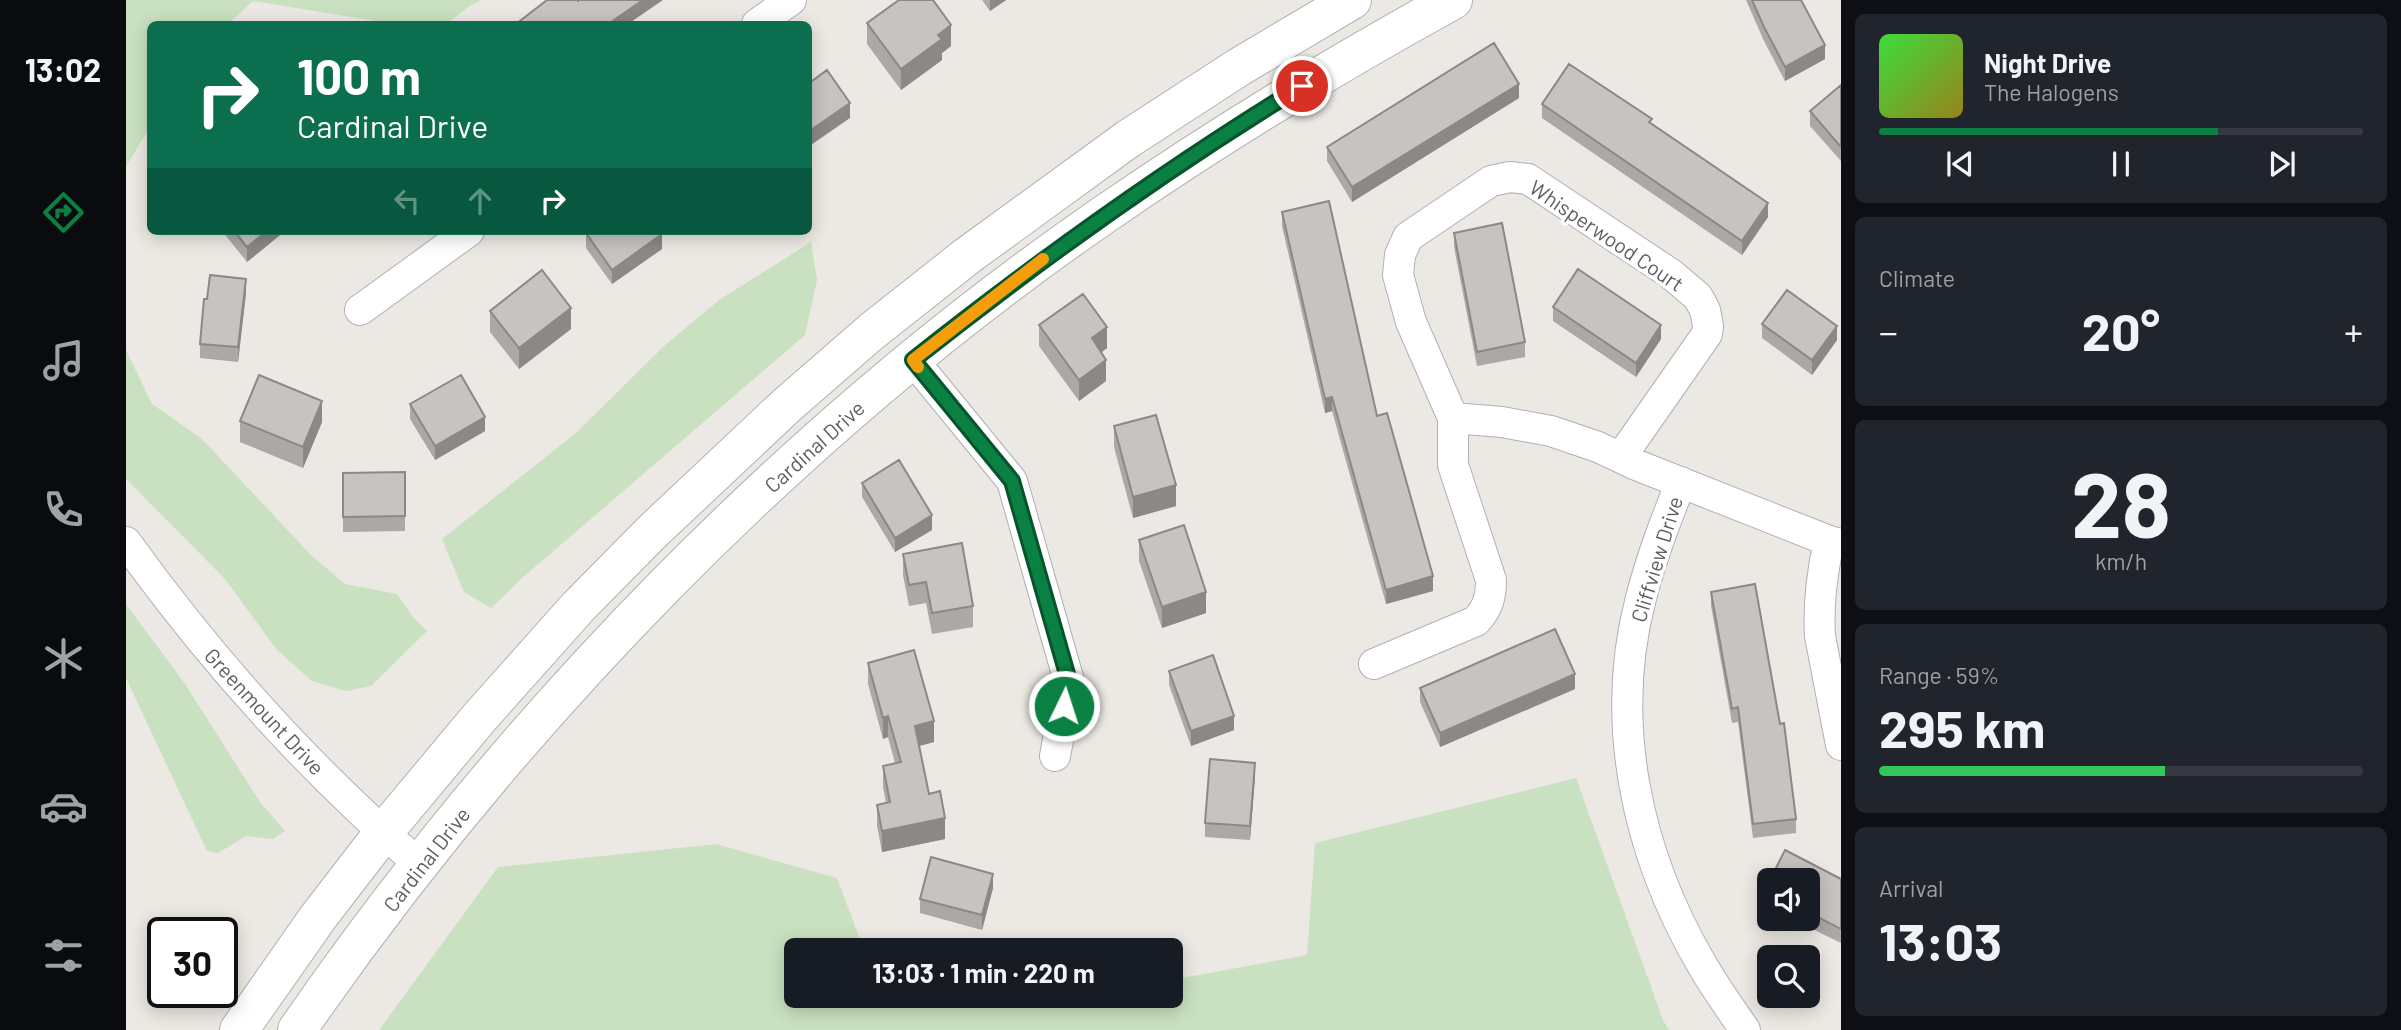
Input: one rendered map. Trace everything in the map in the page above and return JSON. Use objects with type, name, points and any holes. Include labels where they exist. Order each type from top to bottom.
[{"type":"main road","points":[[239,1030],[383,833],[479,718],[578,607],[652,532],[787,405],[871,332],[967,256],[1128,139],[1239,67],[1352,0]]},
{"type":"main road","name":"Cardinal Drive","points":[[297,1030],[420,865],[507,759],[610,644],[791,465],[913,360],[1102,216],[1235,126],[1346,59],[1453,0]]},
{"type":"street","points":[[761,21],[791,0]]},
{"type":"street","name":"Whisperwood Court","points":[[1374,664],[1476,621],[1485,611],[1491,596],[1491,580],[1454,465],[1453,418],[1411,322],[1398,275],[1400,255],[1408,237],[1491,181],[1510,177],[1528,179],[1671,274],[1698,297],[1705,310],[1707,334],[1621,457]]},
{"type":"street","points":[[360,310],[463,235]]},
{"type":"street","points":[[913,360],[1012,481],[1069,681],[1055,756]]},
{"type":"street","points":[[1453,418],[1502,422],[1551,431],[1835,542],[1821,580],[1830,634],[1841,745]]},
{"type":"street","name":"Cliffview Drive","points":[[1681,482],[1644,587],[1631,646],[1627,700],[1629,754],[1638,807],[1651,854],[1673,910],[1701,963],[1745,1030]]},
{"type":"street","name":"Greenmount Drive","points":[[126,542],[221,666],[293,746],[420,865]]},
{"type":"green space","points":[[126,0],[481,0],[450,21],[376,21],[253,1],[231,21],[147,21],[147,131],[126,167]]},
{"type":"green space","points":[[811,242],[817,280],[805,335],[521,579],[491,608],[464,592],[442,539],[576,433],[664,346],[719,300]]},
{"type":"green space","points":[[126,350],[152,404],[202,439],[312,556],[345,584],[397,594],[427,631],[371,686],[346,691],[312,681],[277,650],[225,579],[126,479]]},
{"type":"green space","points":[[126,604],[185,684],[260,802],[285,831],[273,839],[246,836],[218,853],[207,851],[126,678]]},
{"type":"green space","points":[[1576,778],[1663,1020],[1669,1030],[379,1030],[498,867],[716,844],[837,878],[860,938],[784,938],[784,1008],[1183,1008],[1183,978],[1307,955],[1315,843]]},
{"type":"building","points":[[547,0],[643,0],[612,21],[520,21]]},
{"type":"building","points":[[899,0],[933,0],[951,25],[938,35],[942,39],[901,69],[867,23]]},
{"type":"building","points":[[1752,0],[1801,0],[1825,45],[1785,67]]},
{"type":"building","points":[[1494,43],[1519,84],[1352,187],[1327,147]]},
{"type":"building","points":[[1569,64],[1652,119],[1649,122],[1768,203],[1742,241],[1542,104]]},
{"type":"building","points":[[827,70],[850,103],[812,129],[812,81]]},
{"type":"building","points":[[1841,85],[1841,147],[1810,111]]},
{"type":"building","points":[[1329,201],[1377,416],[1387,413],[1433,576],[1386,590],[1332,397],[1325,399],[1282,212]]},
{"type":"building","points":[[1502,223],[1525,342],[1477,352],[1454,233]]},
{"type":"building","points":[[237,235],[262,235],[247,247]]},
{"type":"building","points":[[587,235],[661,235],[612,270]]},
{"type":"building","points":[[1578,269],[1661,325],[1636,363],[1553,307]]},
{"type":"building","points":[[542,270],[571,308],[519,348],[490,311]]},
{"type":"building","points":[[210,275],[246,279],[238,347],[200,344],[204,299],[207,299]]},
{"type":"building","points":[[1787,290],[1837,326],[1812,360],[1762,324]]},
{"type":"building","points":[[1083,294],[1107,327],[1092,338],[1106,360],[1079,380],[1039,325]]},
{"type":"building","points":[[259,375],[322,401],[303,447],[240,421]]},
{"type":"building","points":[[461,375],[485,417],[435,446],[410,404]]},
{"type":"building","points":[[1156,415],[1176,485],[1133,497],[1114,426]]},
{"type":"building","points":[[899,460],[932,515],[895,538],[862,483]]},
{"type":"building","points":[[405,472],[405,516],[343,517],[343,473]]},
{"type":"building","points":[[1184,525],[1206,592],[1162,607],[1139,540]]},
{"type":"building","points":[[962,543],[973,606],[932,613],[926,582],[909,585],[903,554]]},
{"type":"building","points":[[1755,584],[1780,724],[1784,723],[1796,819],[1753,824],[1738,707],[1732,709],[1711,592]]},
{"type":"building","points":[[1555,629],[1575,674],[1440,733],[1420,688]]},
{"type":"building","points":[[914,650],[934,721],[915,726],[929,794],[940,791],[945,818],[882,831],[877,805],[890,802],[883,766],[901,762],[888,716],[883,718],[868,663]]},
{"type":"building","points":[[1213,655],[1234,716],[1191,731],[1169,671]]},
{"type":"building","points":[[1210,759],[1255,763],[1250,826],[1205,823]]},
{"type":"building","points":[[1785,850],[1820,868],[1776,868]]},
{"type":"building","points":[[931,857],[993,874],[982,915],[920,899]]},
{"type":"building","points":[[1820,868],[1841,879],[1841,929],[1820,918]]},
{"type":"slow traffic","points":[[918,367],[913,360],[1043,259]]},
{"type":"route","points":[[1064,706],[1069,681],[1012,481],[913,360],[1102,216],[1235,126],[1302,86]]}]
